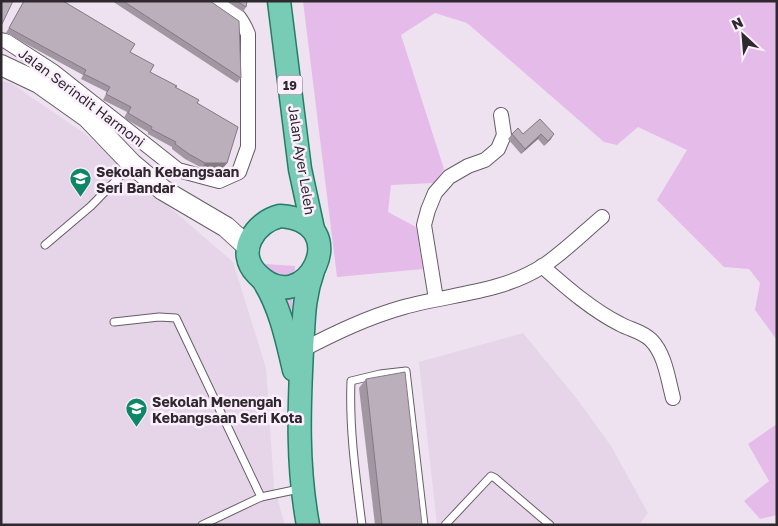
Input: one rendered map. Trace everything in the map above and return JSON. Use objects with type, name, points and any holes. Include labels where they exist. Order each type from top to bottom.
[{"type":"main road","name":"Jalan Ayer Leleh","points":[[279,1],[300,169],[313,229]]},
{"type":"main road","points":[[300,169],[293,193],[252,237],[248,248],[254,272],[274,286],[296,285],[306,279],[313,271]]},
{"type":"main road","points":[[265,223],[280,216],[292,217],[304,222],[313,229],[319,250],[318,261],[305,298],[299,392],[302,488],[308,525]]},
{"type":"main road","points":[[263,280],[270,290],[286,338],[299,392]]},
{"type":"street","name":"Jalan Serindit Harmoni","points":[[1,40],[6,41],[54,72],[178,170],[219,180],[239,172],[248,146],[248,34],[243,21],[236,13],[219,1]]},
{"type":"street","points":[[1,65],[39,83],[86,117],[132,164],[163,190],[226,227],[248,248]]},
{"type":"street","points":[[436,299],[424,225],[428,210],[435,193],[449,177],[468,166],[484,160],[498,149],[504,136],[502,115]]},
{"type":"street","points":[[302,350],[376,315],[436,299],[486,290],[516,279],[542,266],[602,218]]},
{"type":"street","points":[[226,227],[265,223]]},
{"type":"street","points":[[542,266],[573,293],[620,325],[639,331],[651,340],[660,354],[673,398]]},
{"type":"lane","points":[[45,245],[91,206],[132,164]]},
{"type":"lane","points":[[114,322],[159,317],[176,318],[261,497]]},
{"type":"lane","points":[[362,525],[356,469],[351,381],[380,374],[406,371],[424,525]]},
{"type":"lane","points":[[445,525],[491,476],[550,525]]},
{"type":"lane","points":[[202,525],[261,497],[302,488]]},
{"type":"shaded area","points":[[303,1],[777,1],[777,340],[755,310],[760,283],[749,269],[724,267],[657,200],[687,150],[638,127],[617,145],[604,142],[467,23],[435,13],[401,35],[444,169],[434,183],[391,185],[388,212],[416,227],[423,269],[337,277]]},
{"type":"shaded area","name":"Sekolah Menengah Kebangsaan Seri Kota","points":[[1,81],[11,83],[85,134],[233,262],[266,368],[274,488],[285,525],[1,525]]},
{"type":"shaded area","points":[[265,264],[295,266],[290,335],[280,291]]},
{"type":"shaded area","points":[[523,333],[577,399],[611,446],[648,513],[639,525],[437,525],[419,362]]},
{"type":"shaded area","points":[[777,424],[777,515],[760,519],[744,501],[769,481],[748,444]]},
{"type":"building","points":[[1,1],[13,1],[2,24],[1,23]]},
{"type":"building","points":[[24,1],[63,1],[135,44],[130,52],[154,65],[150,72],[177,86],[175,87],[199,100],[197,103],[238,127],[227,163],[205,163],[189,154],[175,144],[176,142],[151,129],[152,127],[128,113],[131,107],[106,94],[110,87],[84,74],[86,70],[9,28]]},
{"type":"building","points":[[123,1],[210,1],[239,21],[241,78]]},
{"type":"building","points":[[237,1],[247,1],[246,7]]},
{"type":"building","points":[[540,119],[554,134],[548,141],[541,134],[525,149],[512,134],[518,128],[523,134]]},
{"type":"building","points":[[405,372],[422,525],[382,525],[366,379]]},
{"type":"place","name":"Sekolah Kebangsaan Seri Bandar","points":[[80,198]]},
{"type":"place","name":"Sekolah Menengah Kebangsaan Seri Kota","points":[[136,428]]}]
